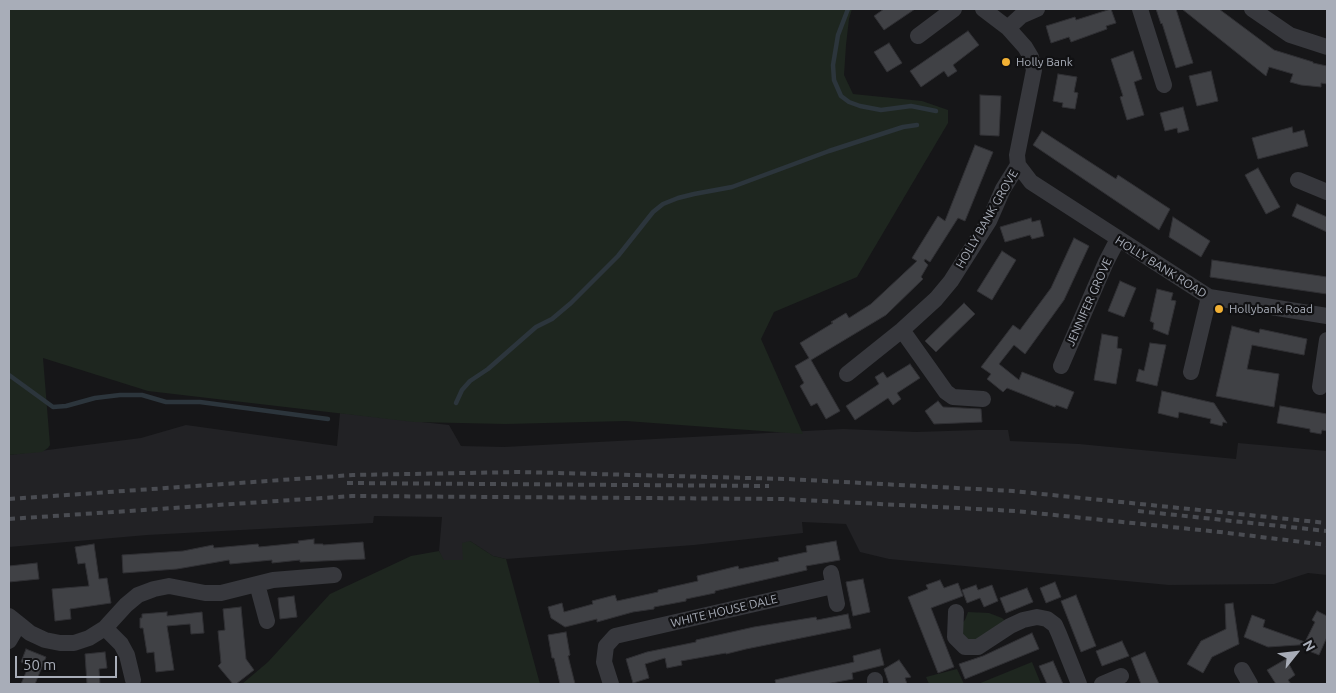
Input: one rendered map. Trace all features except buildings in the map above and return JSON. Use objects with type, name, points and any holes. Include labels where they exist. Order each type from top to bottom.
[{"type":"street","points":[[918,36],[954,9]]},
{"type":"street","points":[[983,9],[1008,28],[1028,52],[1034,70],[1017,155],[1018,165]]},
{"type":"street","points":[[1008,28],[1021,16],[1038,9]]},
{"type":"street","points":[[1140,9],[1164,85]]},
{"type":"street","points":[[1252,9],[1290,35],[1327,47]]},
{"type":"street","name":"HOLLY BANK ROAD","points":[[1018,165],[1031,182],[1209,297],[1327,316]]},
{"type":"street","name":"HOLLY BANK GROVE","points":[[847,374],[902,330],[936,299],[952,281],[988,221],[1002,189],[1018,165]]},
{"type":"street","points":[[1298,180],[1327,192]]},
{"type":"street","name":"JENNIFER GROVE","points":[[1061,366],[1106,262],[1118,239]]},
{"type":"street","points":[[1192,372],[1209,297]]},
{"type":"street","points":[[902,330],[946,392],[953,397],[983,399]]},
{"type":"street","points":[[1320,387],[1327,340]]},
{"type":"street","points":[[9,641],[14,620],[30,633],[45,640],[74,643],[89,638],[105,628],[138,595],[154,589],[169,586],[205,593],[221,593],[273,580],[334,575]]},
{"type":"street","name":"WHITE HOUSE DALE","points":[[611,684],[604,662],[606,646],[615,636],[832,580],[837,604]]},
{"type":"street","points":[[257,584],[267,621]]},
{"type":"street","points":[[956,612],[955,637],[965,647],[978,647],[1010,626],[1023,620],[1037,617],[1047,619],[1060,634],[1079,684]]},
{"type":"street","points":[[105,628],[121,644],[127,655],[133,680]]},
{"type":"street","points":[[1102,684],[1121,676]]},
{"type":"shaded area","points":[[9,9],[852,9],[849,19],[844,75],[853,94],[922,101],[948,110],[948,123],[857,277],[774,312],[761,339],[803,434],[626,421],[506,424],[414,422],[148,391],[43,358],[50,445],[42,452],[9,455]]},
{"type":"shaded area","points":[[340,413],[449,425],[461,446],[504,447],[843,429],[916,432],[1008,430],[1010,441],[1079,444],[1236,459],[1238,443],[1327,451],[1327,575],[1308,573],[1274,584],[1169,585],[889,559],[860,552],[846,524],[802,522],[803,533],[694,545],[506,559],[493,556],[470,541],[463,560],[443,560],[439,551],[442,517],[374,516],[373,523],[147,535],[9,547],[9,455],[141,438],[186,425],[337,446]]},
{"type":"shaded area","points":[[470,541],[493,556],[506,559],[540,684],[242,684],[268,662],[330,594],[411,556],[439,551],[444,560],[463,560],[462,543]]},
{"type":"shaded area","points":[[968,612],[989,613],[1002,618],[1006,622],[975,642],[963,639],[960,625],[965,620]]},
{"type":"shaded area","points":[[1032,662],[1041,684],[978,684]]},
{"type":"shaded area","points":[[957,669],[964,684],[929,684],[926,677]]},
{"type":"waterway","points":[[848,9],[838,35],[833,65],[834,80],[841,96],[849,102],[860,106],[881,110],[911,106],[936,111]]},
{"type":"waterway","points":[[456,403],[462,390],[470,381],[488,369],[536,327],[552,319],[571,303],[618,256],[653,212],[663,204],[694,194],[732,187],[829,151],[903,127],[917,125]]},
{"type":"waterway","points":[[9,375],[53,407],[66,406],[95,398],[142,395],[166,402],[200,402],[328,419]]},
{"type":"railway","points":[[9,499],[353,475],[520,472],[787,479],[1013,491],[1327,523]]},
{"type":"railway","points":[[347,483],[769,486]]},
{"type":"railway","points":[[9,519],[352,496],[783,499],[1016,511],[1327,545]]},
{"type":"railway","points":[[1138,511],[1327,531]]},
{"type":"place","name":"Holly Bank","points":[[1006,62]]},
{"type":"place","name":"Hollybank Road","points":[[1219,309]]}]
